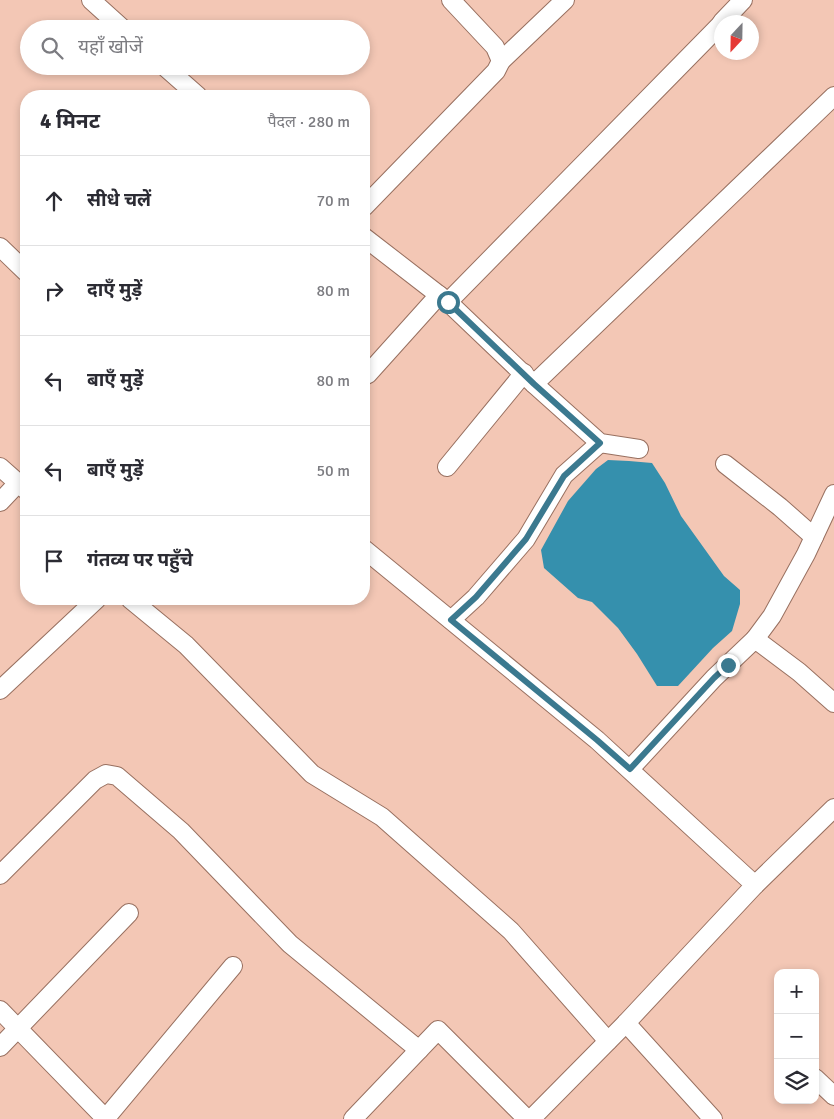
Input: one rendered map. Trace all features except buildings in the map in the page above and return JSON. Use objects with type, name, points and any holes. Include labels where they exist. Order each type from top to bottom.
[{"type":"street","points":[[91,0],[113,20]]},
{"type":"street","points":[[450,0],[495,47],[501,61]]},
{"type":"street","points":[[370,201],[496,71],[501,61],[565,0]]},
{"type":"street","points":[[729,15],[743,0]]},
{"type":"street","points":[[370,372],[714,31]]},
{"type":"street","points":[[174,75],[191,90]]},
{"type":"street","points":[[447,467],[529,379],[834,96]]},
{"type":"street","points":[[370,242],[444,298],[600,443],[639,449]]},
{"type":"street","points":[[3,255],[20,268]]},
{"type":"street","points":[[451,620],[476,597],[526,539],[564,476],[600,443]]},
{"type":"street","points":[[725,464],[780,507],[814,537]]},
{"type":"street","points":[[0,467],[20,484]]},
{"type":"street","points":[[0,502],[20,487]]},
{"type":"street","points":[[630,769],[714,678],[755,639],[772,616],[814,537],[834,494]]},
{"type":"street","points":[[370,554],[597,740],[755,885]]},
{"type":"street","points":[[0,690],[91,605]]},
{"type":"street","points":[[137,605],[186,645],[312,774],[382,817],[511,931],[608,1041]]},
{"type":"street","points":[[755,639],[799,672],[834,703]]},
{"type":"street","points":[[0,875],[95,780],[106,774],[117,776],[180,831],[290,944],[419,1050]]},
{"type":"street","points":[[353,1119],[438,1030],[529,1119],[626,1023],[755,885],[834,808]]},
{"type":"street","points":[[0,1047],[129,913]]},
{"type":"street","points":[[0,1010],[106,1119],[233,966]]},
{"type":"street","points":[[626,1023],[713,1119]]},
{"type":"street","points":[[819,1082],[834,1096]]},
{"type":"water","points":[[608,460],[652,463],[665,483],[681,516],[724,576],[740,590],[740,604],[732,631],[713,648],[678,686],[657,686],[618,628],[592,602],[578,598],[544,568],[541,550],[568,501],[596,469]]},
{"type":"route","points":[[448,302],[534,384],[600,443],[564,476],[526,539],[476,597],[451,620],[630,769],[728,665]]}]
